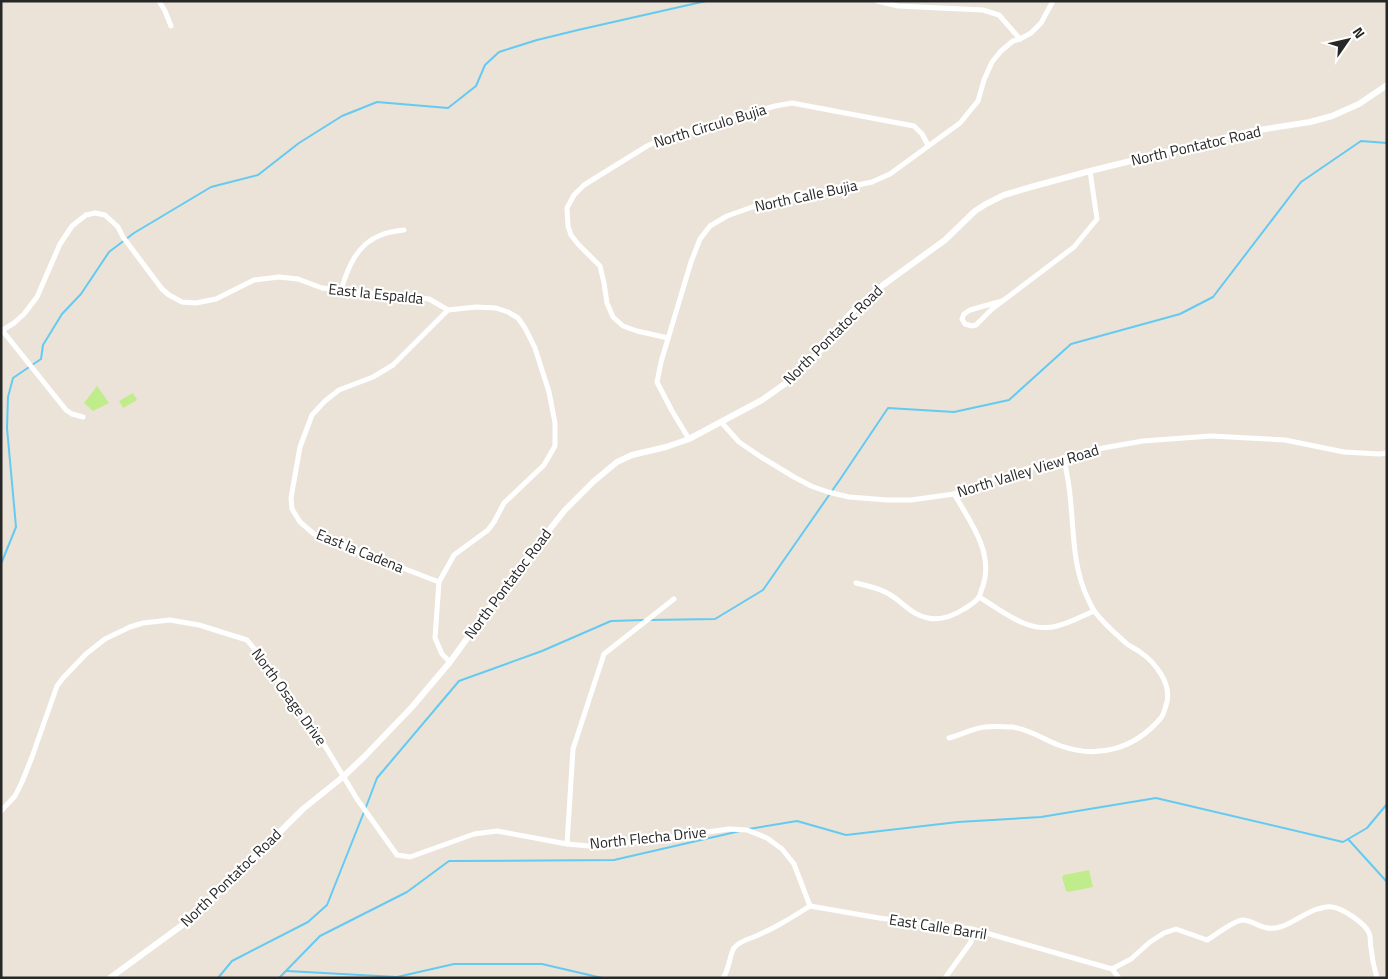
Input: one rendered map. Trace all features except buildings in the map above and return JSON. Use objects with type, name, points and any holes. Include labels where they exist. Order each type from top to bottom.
[{"type":"street","points":[[159,1],[171,26]]},
{"type":"street","points":[[877,1],[898,6],[983,10],[1000,15],[1020,40]]},
{"type":"street","name":"North Calle Bujia","points":[[689,439],[657,382],[661,362],[691,262],[700,239],[710,226],[727,216],[769,201],[872,182],[897,170],[965,118],[978,101],[992,62],[1013,41],[1020,40],[1031,33],[1041,22],[1053,1]]},
{"type":"street","name":"North Pontatoc Road","points":[[110,978],[196,915],[297,815],[365,756],[412,707],[450,662],[506,585],[565,510],[592,482],[611,466],[632,455],[689,439],[762,400],[796,376],[821,350],[848,316],[865,300],[945,240],[975,211],[1004,195],[1090,171],[1253,131],[1332,116],[1359,104],[1387,86]]},
{"type":"street","name":"North Circulo Bujia","points":[[668,338],[637,332],[623,326],[613,317],[607,303],[600,266],[578,244],[571,235],[568,226],[567,208],[574,195],[584,185],[628,156],[662,139],[792,102],[914,126],[922,134],[928,145]]},
{"type":"street","points":[[1002,301],[970,310],[964,314],[962,319],[965,324],[976,325],[1002,301],[1074,248],[1097,219],[1090,171]]},
{"type":"street","name":"East la Espalda","points":[[2,330],[24,314],[37,297],[60,244],[72,226],[86,215],[95,213],[105,215],[118,227],[123,237],[162,289],[182,302],[204,302],[254,280],[279,277],[298,279],[322,288],[429,299],[448,310]]},
{"type":"street","points":[[341,290],[346,271],[360,249],[380,235],[404,230]]},
{"type":"street","points":[[448,310],[476,307],[496,308],[518,318],[536,348],[549,392],[555,424],[555,446],[544,465],[504,503],[488,530],[454,555],[439,582],[435,638],[442,654],[450,662]]},
{"type":"street","name":"East la Cadena","points":[[439,582],[314,534],[300,522],[292,509],[291,498],[300,447],[312,415],[339,390],[373,377],[393,365],[448,310]]},
{"type":"street","points":[[2,330],[66,410],[83,417]]},
{"type":"street","name":"North Valley View Road","points":[[721,422],[740,442],[761,457],[812,486],[850,498],[887,500],[911,500],[954,494],[1013,473],[1064,458],[1143,440],[1211,436],[1285,440],[1344,452],[1387,453]]},
{"type":"street","points":[[949,738],[985,727],[1012,727],[1039,735],[1059,746],[1082,752],[1108,751],[1129,744],[1139,738],[1162,717],[1166,708],[1168,695],[1165,681],[1152,662],[1123,640],[1094,611],[1080,580],[1076,565],[1070,493],[1064,458]]},
{"type":"street","points":[[856,583],[888,593],[910,612],[930,619],[955,615],[979,598],[984,582],[986,565],[982,547],[954,494]]},
{"type":"street","points":[[979,598],[1026,625],[1042,628],[1057,626],[1094,611]]},
{"type":"street","points":[[567,844],[573,749],[604,654],[674,599]]},
{"type":"street","name":"North Osage Drive","points":[[1,811],[15,796],[22,782],[57,686],[62,678],[86,654],[105,639],[130,627],[170,620],[199,625],[247,640],[275,674],[326,746],[344,776]]},
{"type":"street","name":"North Flecha Drive","points":[[344,776],[357,799],[397,855],[410,857],[474,834],[497,831],[567,844],[589,846],[614,845],[729,829],[747,830],[767,838],[782,849],[794,864],[810,906]]},
{"type":"street","points":[[723,978],[728,972],[734,948],[742,942],[765,933],[785,922],[810,906]]},
{"type":"street","name":"East Calle Barril","points":[[810,906],[880,918],[972,929],[1112,969]]},
{"type":"street","points":[[1119,978],[1112,969],[1131,959],[1164,932],[1176,929],[1207,940],[1238,921],[1244,920],[1266,929],[1278,928],[1304,914],[1320,908],[1333,907],[1355,917],[1369,932],[1377,978]]},
{"type":"street","points":[[945,978],[971,942],[972,929]]},
{"type":"green space","points":[[97,386],[109,403],[93,411],[84,403]]},
{"type":"green space","points":[[133,393],[137,400],[123,408],[119,401]]},
{"type":"green space","points":[[1089,870],[1093,887],[1066,891],[1062,877],[1064,875]]},
{"type":"waterway","points":[[1,564],[16,527],[7,428],[8,397],[13,378],[41,359],[43,345],[62,314],[81,294],[109,252],[134,233],[211,187],[258,175],[299,143],[342,116],[377,102],[448,108],[476,86],[485,65],[499,52],[537,40],[706,1]]},
{"type":"waterway","points":[[649,620],[715,619],[763,590],[888,408],[954,412],[1009,400],[1071,344],[1180,314],[1213,297],[1301,182],[1361,141],[1387,143]]},
{"type":"waterway","points":[[366,807],[377,778],[459,681],[542,651],[611,621],[644,620]]},
{"type":"waterway","points":[[749,829],[797,821],[846,835],[958,822],[1041,817],[1156,798],[1343,842],[1367,828],[1387,804]]},
{"type":"waterway","points":[[218,978],[232,961],[308,922],[327,905],[364,812]]},
{"type":"waterway","points":[[279,978],[320,936],[407,892],[449,861],[614,860],[740,831]]},
{"type":"waterway","points":[[1348,839],[1387,882]]},
{"type":"waterway","points":[[287,971],[397,977],[454,964],[542,964],[602,978]]}]
